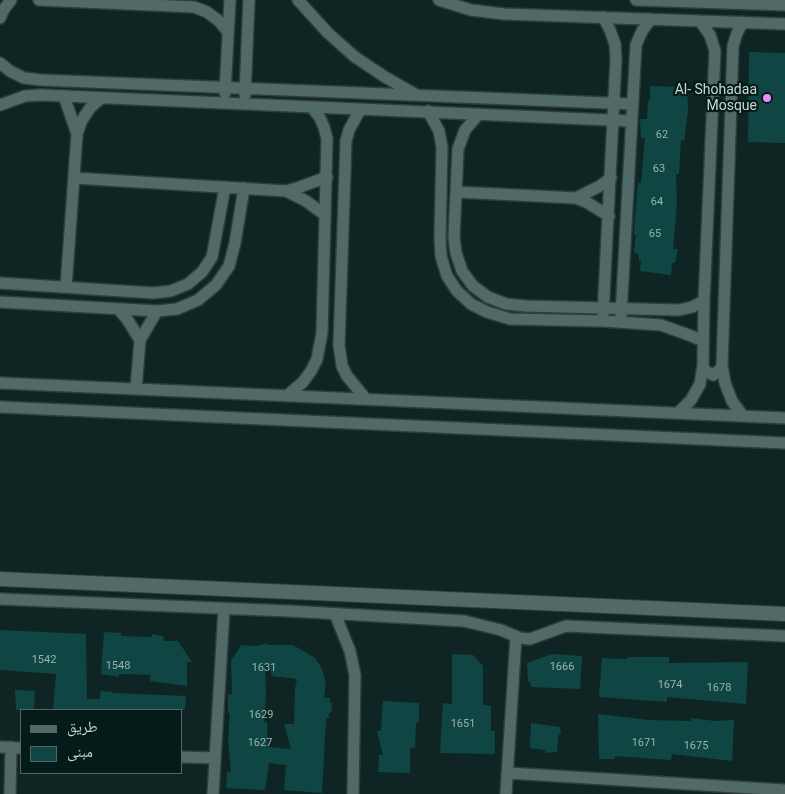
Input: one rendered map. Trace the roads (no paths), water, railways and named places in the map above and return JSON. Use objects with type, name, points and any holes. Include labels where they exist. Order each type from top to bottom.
[{"type":"street","points":[[0,18],[11,0]]},
{"type":"street","points":[[39,0],[194,7],[207,12],[219,21],[228,32]]},
{"type":"street","points":[[224,103],[230,0]]},
{"type":"street","points":[[244,104],[249,0]]},
{"type":"street","points":[[298,0],[328,33],[356,57],[416,95]]},
{"type":"street","points":[[439,0],[471,10],[504,14],[785,24]]},
{"type":"street","points":[[636,0],[757,2],[785,5]]},
{"type":"street","points":[[602,320],[616,59],[615,44],[603,18]]},
{"type":"street","points":[[620,322],[636,45],[642,31],[651,19]]},
{"type":"street","points":[[678,414],[691,400],[700,384],[703,365],[714,43],[700,21]]},
{"type":"street","points":[[703,365],[704,370],[713,374],[721,370],[722,364],[733,46],[743,22]]},
{"type":"street","points":[[714,66],[724,57],[732,65]]},
{"type":"street","points":[[0,62],[10,71],[24,78],[40,80],[632,104]]},
{"type":"street","points":[[0,105],[25,96],[64,96],[631,121]]},
{"type":"street","points":[[64,96],[77,134]]},
{"type":"street","points":[[66,287],[77,134],[82,120],[90,108],[101,98]]},
{"type":"street","points":[[287,396],[303,382],[311,371],[320,346],[327,139],[319,116],[311,107]]},
{"type":"street","points":[[360,110],[349,130],[345,152],[339,356],[347,376],[366,399]]},
{"type":"street","points":[[428,111],[439,130],[442,147],[441,256],[447,276],[457,291],[471,304],[499,317],[510,319],[602,320],[661,325],[690,335],[703,342]]},
{"type":"street","points":[[479,114],[465,130],[458,149],[454,237],[456,254],[462,271],[473,286],[488,297],[506,304],[526,306],[679,310],[692,307],[704,301]]},
{"type":"street","points":[[442,147],[447,141],[451,141],[455,142],[458,149]]},
{"type":"street","points":[[327,152],[345,152]]},
{"type":"street","points":[[74,178],[286,191],[327,177]]},
{"type":"street","points":[[576,198],[600,186],[610,178]]},
{"type":"street","points":[[0,283],[153,293],[172,291],[188,284],[202,272],[212,257],[225,187]]},
{"type":"street","points":[[0,302],[158,312],[177,309],[198,300],[216,285],[229,266],[235,243],[244,188]]},
{"type":"street","points":[[286,191],[325,215]]},
{"type":"street","points":[[457,192],[576,198],[609,216]]},
{"type":"street","points":[[118,309],[127,318],[140,340]]},
{"type":"street","points":[[136,389],[140,340],[158,312]]},
{"type":"street","points":[[722,364],[725,383],[732,401],[743,416]]},
{"type":"street","points":[[0,383],[785,418]]},
{"type":"street","points":[[0,407],[785,443]]},
{"type":"street","points":[[0,579],[785,614]]},
{"type":"street","points":[[0,599],[464,621],[530,639],[566,626],[785,636]]},
{"type":"street","points":[[213,794],[224,609]]},
{"type":"street","points":[[335,614],[350,652],[355,676],[353,794]]},
{"type":"street","points":[[506,794],[516,636]]},
{"type":"street","points":[[10,794],[11,747]]},
{"type":"street","points":[[182,756],[215,758]]},
{"type":"street","points":[[507,774],[785,790]]},
{"type":"place","name":"Al- Shohadaa Mosque","points":[[767,98]]}]
